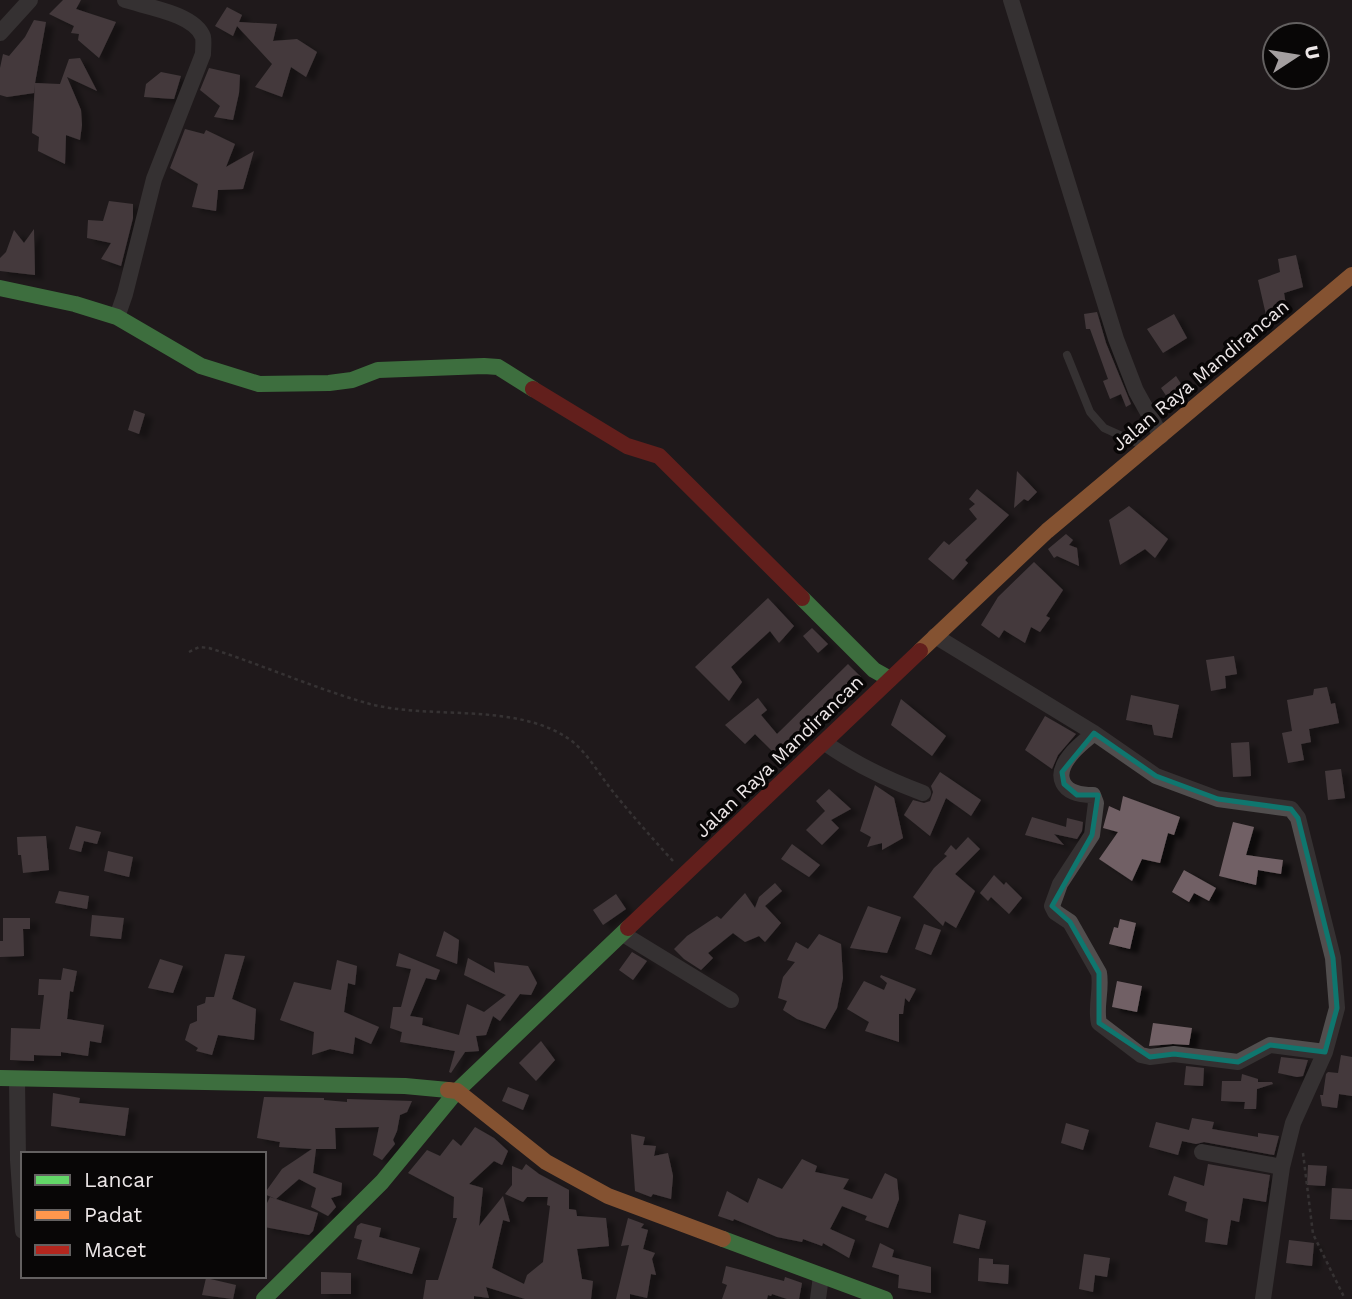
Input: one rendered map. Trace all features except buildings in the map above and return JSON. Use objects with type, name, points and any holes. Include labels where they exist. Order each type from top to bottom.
[{"type":"street","points":[[0,33],[30,0]]},
{"type":"street","points":[[117,317],[154,179],[204,47],[204,39],[198,28],[187,19],[125,0]]},
{"type":"street","points":[[1011,0],[1115,339],[1136,391],[1161,436]]},
{"type":"street","name":"Jalan Raya Mandirancan","points":[[264,1299],[382,1182],[457,1091],[935,636],[1047,531],[1352,275]]},
{"type":"street","points":[[0,288],[75,304],[117,317],[201,366],[258,384],[329,383],[352,380],[378,370],[484,366],[498,368],[627,446],[659,456],[874,670],[890,679]]},
{"type":"street","points":[[935,636],[1094,733],[1156,776],[1218,799],[1291,809],[1298,818],[1333,958],[1337,1008],[1325,1052],[1293,1123],[1282,1167],[1263,1299]]},
{"type":"street","points":[[1094,733],[1072,753],[1062,772],[1064,784],[1069,790],[1077,795],[1093,795],[1096,803],[1092,835],[1060,884],[1052,906],[1055,912],[1070,922],[1099,973],[1099,1023],[1141,1055],[1150,1057],[1174,1054],[1238,1062],[1270,1045],[1325,1052]]},
{"type":"street","points":[[825,743],[847,758],[894,782],[923,793]]},
{"type":"street","points":[[623,934],[732,1000]]},
{"type":"street","points":[[0,1078],[405,1086],[457,1091],[546,1162],[608,1196],[885,1299]]},
{"type":"street","points":[[17,1079],[21,1203]]},
{"type":"street","points":[[1202,1152],[1282,1167]]},
{"type":"street","points":[[818,1299],[821,1276]]},
{"type":"lane","points":[[1068,355],[1090,412],[1104,428],[1147,448]]},
{"type":"path","points":[[188,652],[198,647],[209,648],[371,704],[526,721],[558,732],[582,752],[637,822],[685,874]]},
{"type":"path","points":[[1293,1123],[1302,1146],[1313,1234],[1345,1299]]},
{"type":"highlighted area","points":[[1094,733],[1156,776],[1218,799],[1291,809],[1298,818],[1333,958],[1337,1008],[1325,1052],[1270,1045],[1238,1062],[1174,1054],[1150,1057],[1099,1023],[1099,973],[1070,922],[1052,906],[1092,835],[1098,795],[1077,795],[1064,784],[1062,772]]},
{"type":"traffic: fast","points":[[0,288],[75,304],[117,317],[201,366],[259,384],[329,383],[352,380],[378,370],[484,366],[498,367],[533,389]]},
{"type":"traffic: fast","points":[[802,598],[874,670],[890,679]]},
{"type":"traffic: fast","points":[[264,1299],[382,1182],[457,1091],[628,928]]},
{"type":"traffic: fast","points":[[0,1078],[405,1086],[448,1090]]},
{"type":"traffic: fast","points":[[723,1239],[885,1299]]},
{"type":"traffic: slow","points":[[920,651],[1047,531],[1352,275]]},
{"type":"traffic: slow","points":[[448,1090],[457,1091],[546,1162],[608,1196],[723,1239]]},
{"type":"traffic: jam","points":[[533,389],[627,446],[659,456],[802,598]]},
{"type":"traffic: jam","points":[[628,928],[920,651]]}]
